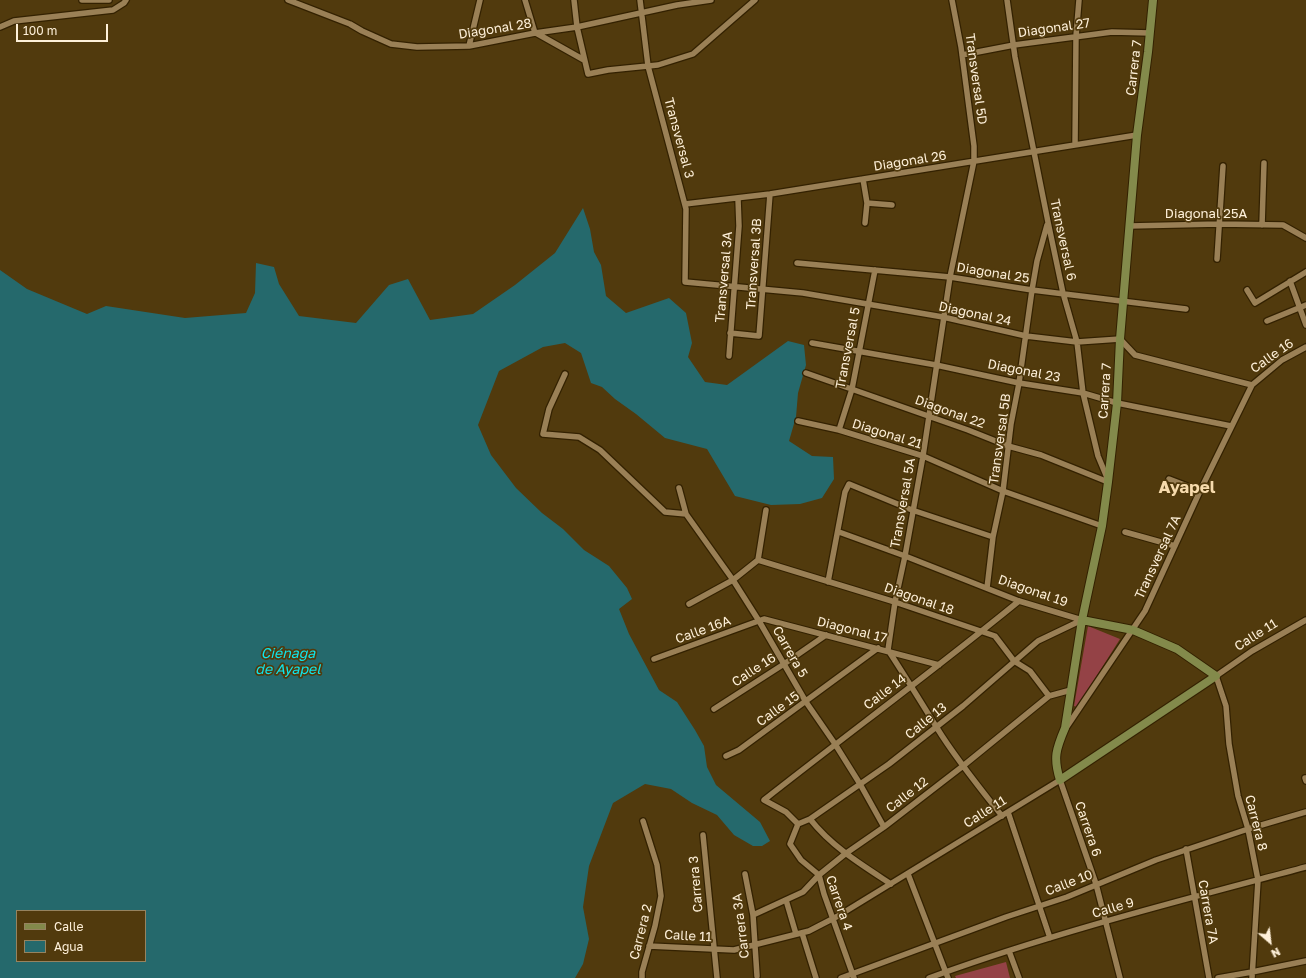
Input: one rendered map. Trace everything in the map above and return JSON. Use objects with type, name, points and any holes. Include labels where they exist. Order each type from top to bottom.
[{"type":"main road","name":"Carrera 7","points":[[1060,780],[1056,767],[1056,754],[1058,745],[1066,728],[1082,620],[1102,526],[1108,482],[1117,403],[1120,339],[1137,135],[1153,0]]},
{"type":"main road","name":"Diagonal 19","points":[[1082,620],[1133,630],[1177,649],[1216,676]]},
{"type":"main road","name":"Calle 11","points":[[1060,780],[1216,676]]},
{"type":"street","points":[[82,0],[109,0]]},
{"type":"street","points":[[0,27],[14,21],[113,10],[126,0]]},
{"type":"street","name":"Diagonal 28","points":[[288,0],[350,24],[391,44],[417,47],[469,46],[535,33],[577,27],[677,5],[711,0]]},
{"type":"street","points":[[469,46],[480,0]]},
{"type":"street","points":[[525,0],[535,33],[584,60]]},
{"type":"street","points":[[574,0],[577,27],[588,74],[608,70],[658,65],[694,54],[755,0]]},
{"type":"street","name":"Transversal 3","points":[[640,0],[648,66],[686,209],[685,282]]},
{"type":"street","name":"Transversal 5D","points":[[952,0],[962,55],[974,146],[974,161]]},
{"type":"street","name":"Transversal 6","points":[[1006,0],[1015,57],[1048,222],[1063,293],[1077,342],[1083,393],[1098,456],[1108,482]]},
{"type":"street","points":[[1075,145],[1076,36],[1079,0]]},
{"type":"street","name":"Diagonal 27","points":[[962,55],[1014,45],[1076,36],[1112,32],[1150,33]]},
{"type":"street","name":"Diagonal 26","points":[[685,204],[738,199],[974,161],[1034,153],[1137,135]]},
{"type":"street","name":"Transversal 5A","points":[[888,650],[895,602],[923,456],[950,277],[974,161]]},
{"type":"street","points":[[1262,225],[1264,163]]},
{"type":"street","points":[[1217,259],[1223,166]]},
{"type":"street","points":[[863,179],[867,203],[865,223]]},
{"type":"street","name":"Transversal 3B","points":[[730,333],[760,336],[770,194]]},
{"type":"street","name":"Transversal 3A","points":[[729,356],[739,226],[738,199]]},
{"type":"street","points":[[867,203],[892,205]]},
{"type":"street","name":"Transversal 5B","points":[[987,588],[993,537],[1004,491],[1011,424],[1019,383],[1032,290],[1037,261],[1048,222]]},
{"type":"street","name":"Diagonal 25A","points":[[1129,226],[1220,224],[1283,225],[1306,238]]},
{"type":"street","name":"Diagonal 25","points":[[797,263],[950,277],[1032,290],[1186,309]]},
{"type":"street","name":"Transversal 5","points":[[839,430],[852,389],[875,270]]},
{"type":"street","points":[[1247,290],[1255,303],[1306,272]]},
{"type":"street","points":[[1290,281],[1306,325]]},
{"type":"street","name":"Diagonal 24","points":[[685,282],[803,293],[943,317],[1026,336],[1077,342],[1120,339]]},
{"type":"street","points":[[1267,321],[1306,305]]},
{"type":"street","points":[[1120,339],[1135,355],[1252,384]]},
{"type":"street","name":"Diagonal 23","points":[[812,343],[936,365],[1019,383],[1083,393],[1117,403],[1231,426]]},
{"type":"street","name":"Calle 16","points":[[1252,384],[1282,360],[1306,347]]},
{"type":"street","name":"Diagonal 22","points":[[806,373],[968,430],[1008,446],[1041,455],[1108,482]]},
{"type":"street","points":[[565,374],[549,409],[543,434],[579,437],[600,450],[665,512],[686,514]]},
{"type":"street","name":"Transversal 7A","points":[[1066,728],[1145,611],[1200,491],[1252,384]]},
{"type":"street","name":"Diagonal 21","points":[[798,421],[839,430],[923,456],[1004,491],[1102,526]]},
{"type":"street","points":[[1169,479],[1200,491]]},
{"type":"street","points":[[828,582],[839,532],[845,492],[849,484],[912,510],[993,537]]},
{"type":"street","name":"Carrera 5","points":[[679,488],[686,514],[733,580],[759,621],[806,702],[860,784],[884,827]]},
{"type":"street","points":[[689,604],[733,580],[758,560],[766,510]]},
{"type":"street","name":"Diagonal 19","points":[[839,532],[905,556],[1019,601],[1082,620]]},
{"type":"street","points":[[1125,532],[1175,546]]},
{"type":"street","name":"Diagonal 18","points":[[758,560],[895,602],[995,636],[1014,662],[1030,670],[1049,696]]},
{"type":"street","name":"Calle 14","points":[[798,824],[786,812],[764,800],[982,632],[1019,601]]},
{"type":"street","name":"Diagonal 17","points":[[759,621],[764,619],[826,634],[939,665]]},
{"type":"street","name":"Calle 13","points":[[798,824],[810,820],[889,764],[936,727],[1038,641],[1082,620]]},
{"type":"street","name":"Calle 11","points":[[1216,676],[1252,651],[1306,620]]},
{"type":"street","name":"Calle 16A","points":[[654,659],[759,621]]},
{"type":"street","name":"Calle 16","points":[[714,709],[784,664],[826,634]]},
{"type":"street","name":"Calle 15","points":[[726,756],[739,750],[878,648]]},
{"type":"street","points":[[888,650],[936,727],[963,766],[1002,816]]},
{"type":"street","name":"Carrera 8","points":[[1216,676],[1226,706],[1229,744],[1238,796],[1248,829],[1258,880],[1252,975]]},
{"type":"street","name":"Calle 12","points":[[753,915],[803,892],[819,875],[845,854],[884,827],[963,766],[1049,696],[1071,690]]},
{"type":"street","name":"Calle 11","points":[[649,946],[734,950],[809,931],[833,919],[892,884],[1060,780]]},
{"type":"street","name":"Carrera 6","points":[[1060,780],[1096,884],[1120,978]]},
{"type":"street","points":[[1008,812],[1050,938]]},
{"type":"street","name":"Calle 10","points":[[841,978],[853,976],[1039,905],[1067,898],[1096,884],[1186,849],[1306,812]]},
{"type":"street","points":[[810,820],[818,830],[845,854],[892,884]]},
{"type":"street","name":"Carrera 2","points":[[642,978],[642,972],[655,926],[661,896],[657,865],[643,821]]},
{"type":"street","name":"Carrera 4","points":[[798,824],[790,844],[801,860],[819,875],[824,894],[853,976]]},
{"type":"street","name":"Carrera 3","points":[[703,835],[717,978]]},
{"type":"street","name":"Carrera 7A","points":[[1186,849],[1209,978]]},
{"type":"street","name":"Calle 9","points":[[928,978],[1105,921],[1306,867]]},
{"type":"street","name":"Carrera 3A","points":[[745,874],[753,915],[757,976]]},
{"type":"street","points":[[908,874],[948,978]]},
{"type":"street","points":[[786,900],[816,978]]},
{"type":"street","points":[[1009,951],[1019,978]]},
{"type":"street","points":[[1218,978],[1252,975],[1306,961]]},
{"type":"shaded area","points":[[1088,626],[1120,639],[1077,707],[1074,706]]},
{"type":"shaded area","points":[[1006,962],[1010,978],[956,978],[955,976]]},
{"type":"water","name":"Ciénaga de Ayapel","points":[[583,208],[590,229],[594,252],[601,265],[606,296],[626,313],[669,298],[686,313],[692,343],[688,357],[705,382],[727,385],[788,341],[804,345],[806,365],[798,393],[796,417],[789,441],[812,456],[833,457],[834,479],[822,498],[800,504],[771,505],[735,496],[707,449],[665,438],[602,387],[591,383],[581,353],[565,343],[543,347],[499,371],[478,425],[491,455],[516,488],[542,513],[563,529],[584,550],[609,566],[627,588],[632,599],[619,609],[629,634],[659,690],[677,702],[695,730],[704,746],[707,767],[716,785],[760,822],[770,841],[762,846],[753,846],[734,835],[717,815],[692,803],[671,789],[645,784],[613,803],[589,866],[583,907],[589,939],[583,964],[575,978],[0,978],[0,270],[27,289],[87,314],[106,306],[185,318],[246,313],[255,293],[256,263],[274,267],[279,284],[299,316],[356,323],[389,285],[408,279],[430,320],[473,314],[515,285],[555,253]]},
{"type":"district","name":"Ayapel","points":[[1187,488]]}]
